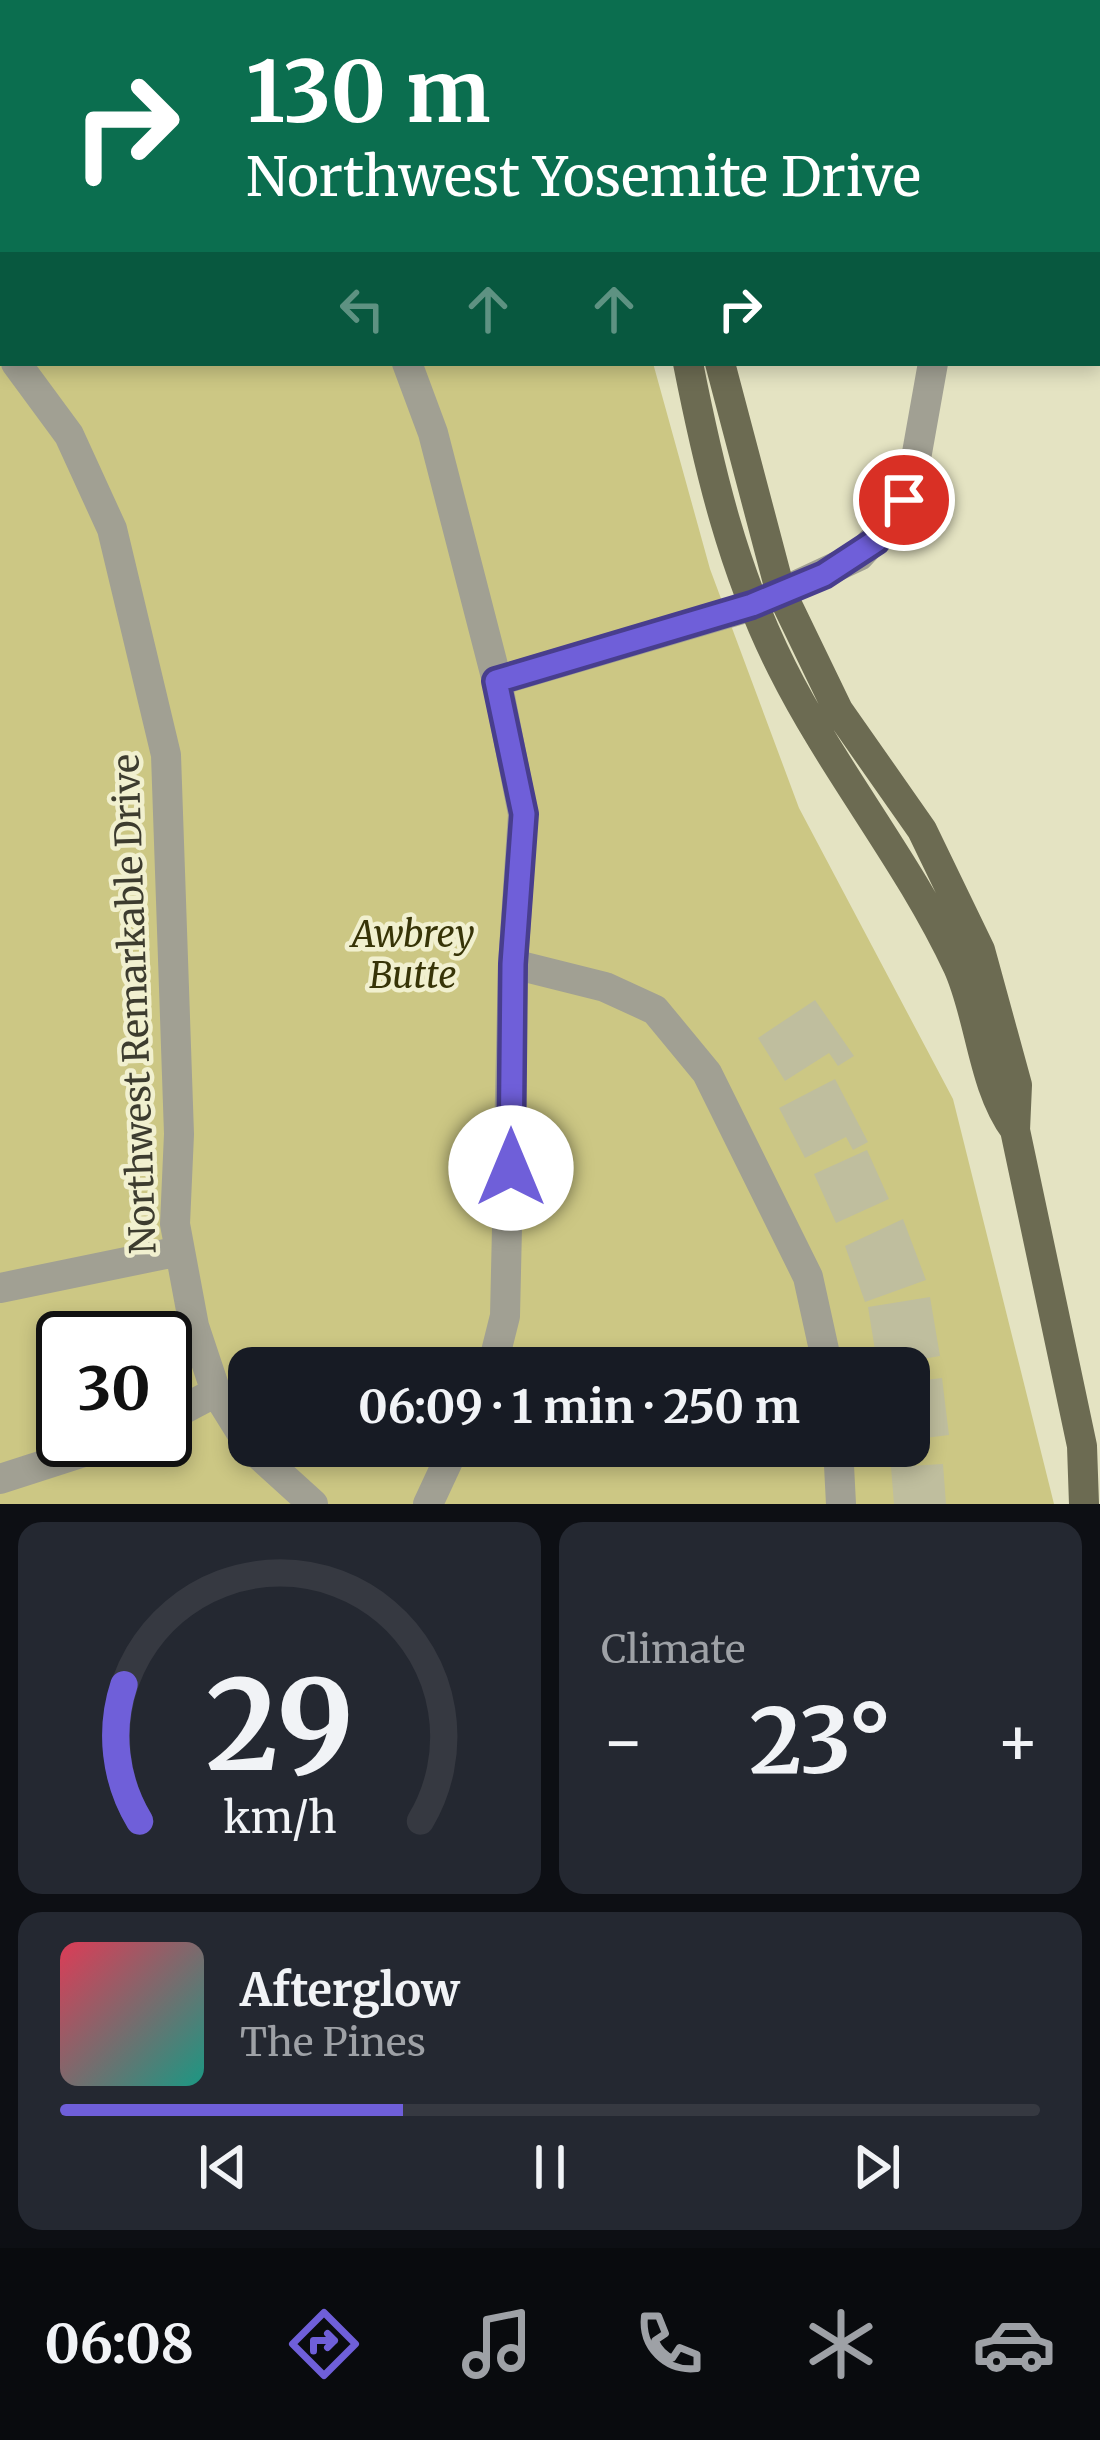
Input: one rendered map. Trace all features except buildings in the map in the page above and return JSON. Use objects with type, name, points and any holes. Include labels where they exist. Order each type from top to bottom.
[{"type":"main road","points":[[689,366],[722,518],[752,605],[829,752],[922,898],[960,972],[999,1102],[1015,1130],[1091,1444],[1084,1504]]},
{"type":"main road","points":[[721,366],[780,590],[838,710],[922,830],[980,950],[1017,1085],[1020,1109],[1015,1130]]},
{"type":"street","name":"Northwest Remarkable Drive","points":[[18,366],[69,435],[112,530],[166,755],[179,1134],[176,1223],[194,1326],[216,1392],[228,1412]]},
{"type":"street","points":[[407,366],[433,433],[496,681],[524,814],[513,964],[511,1209],[505,1316],[497,1347]]},
{"type":"street","points":[[496,681],[752,605],[859,556],[893,519],[912,481],[932,366]]},
{"type":"street","points":[[513,964],[605,986],[655,1010],[706,1073],[808,1277],[823,1347]]},
{"type":"street","points":[[0,1288],[181,1251]]},
{"type":"street","points":[[192,1405],[216,1392]]},
{"type":"street","points":[[2,1488],[54,1467]]},
{"type":"street","name":"Northwest Remarkable Drive","points":[[272,1467],[313,1504]]},
{"type":"street","points":[[428,1504],[445,1467]]},
{"type":"street","points":[[839,1467],[841,1504]]},
{"type":"green space","name":"Awbrey Butte","points":[[0,366],[654,366],[710,569],[799,808],[953,1099],[1054,1504],[0,1504]]},
{"type":"route","points":[[511,1168],[513,964],[524,814],[496,681],[752,605],[824,575],[876,541],[904,500]]}]
